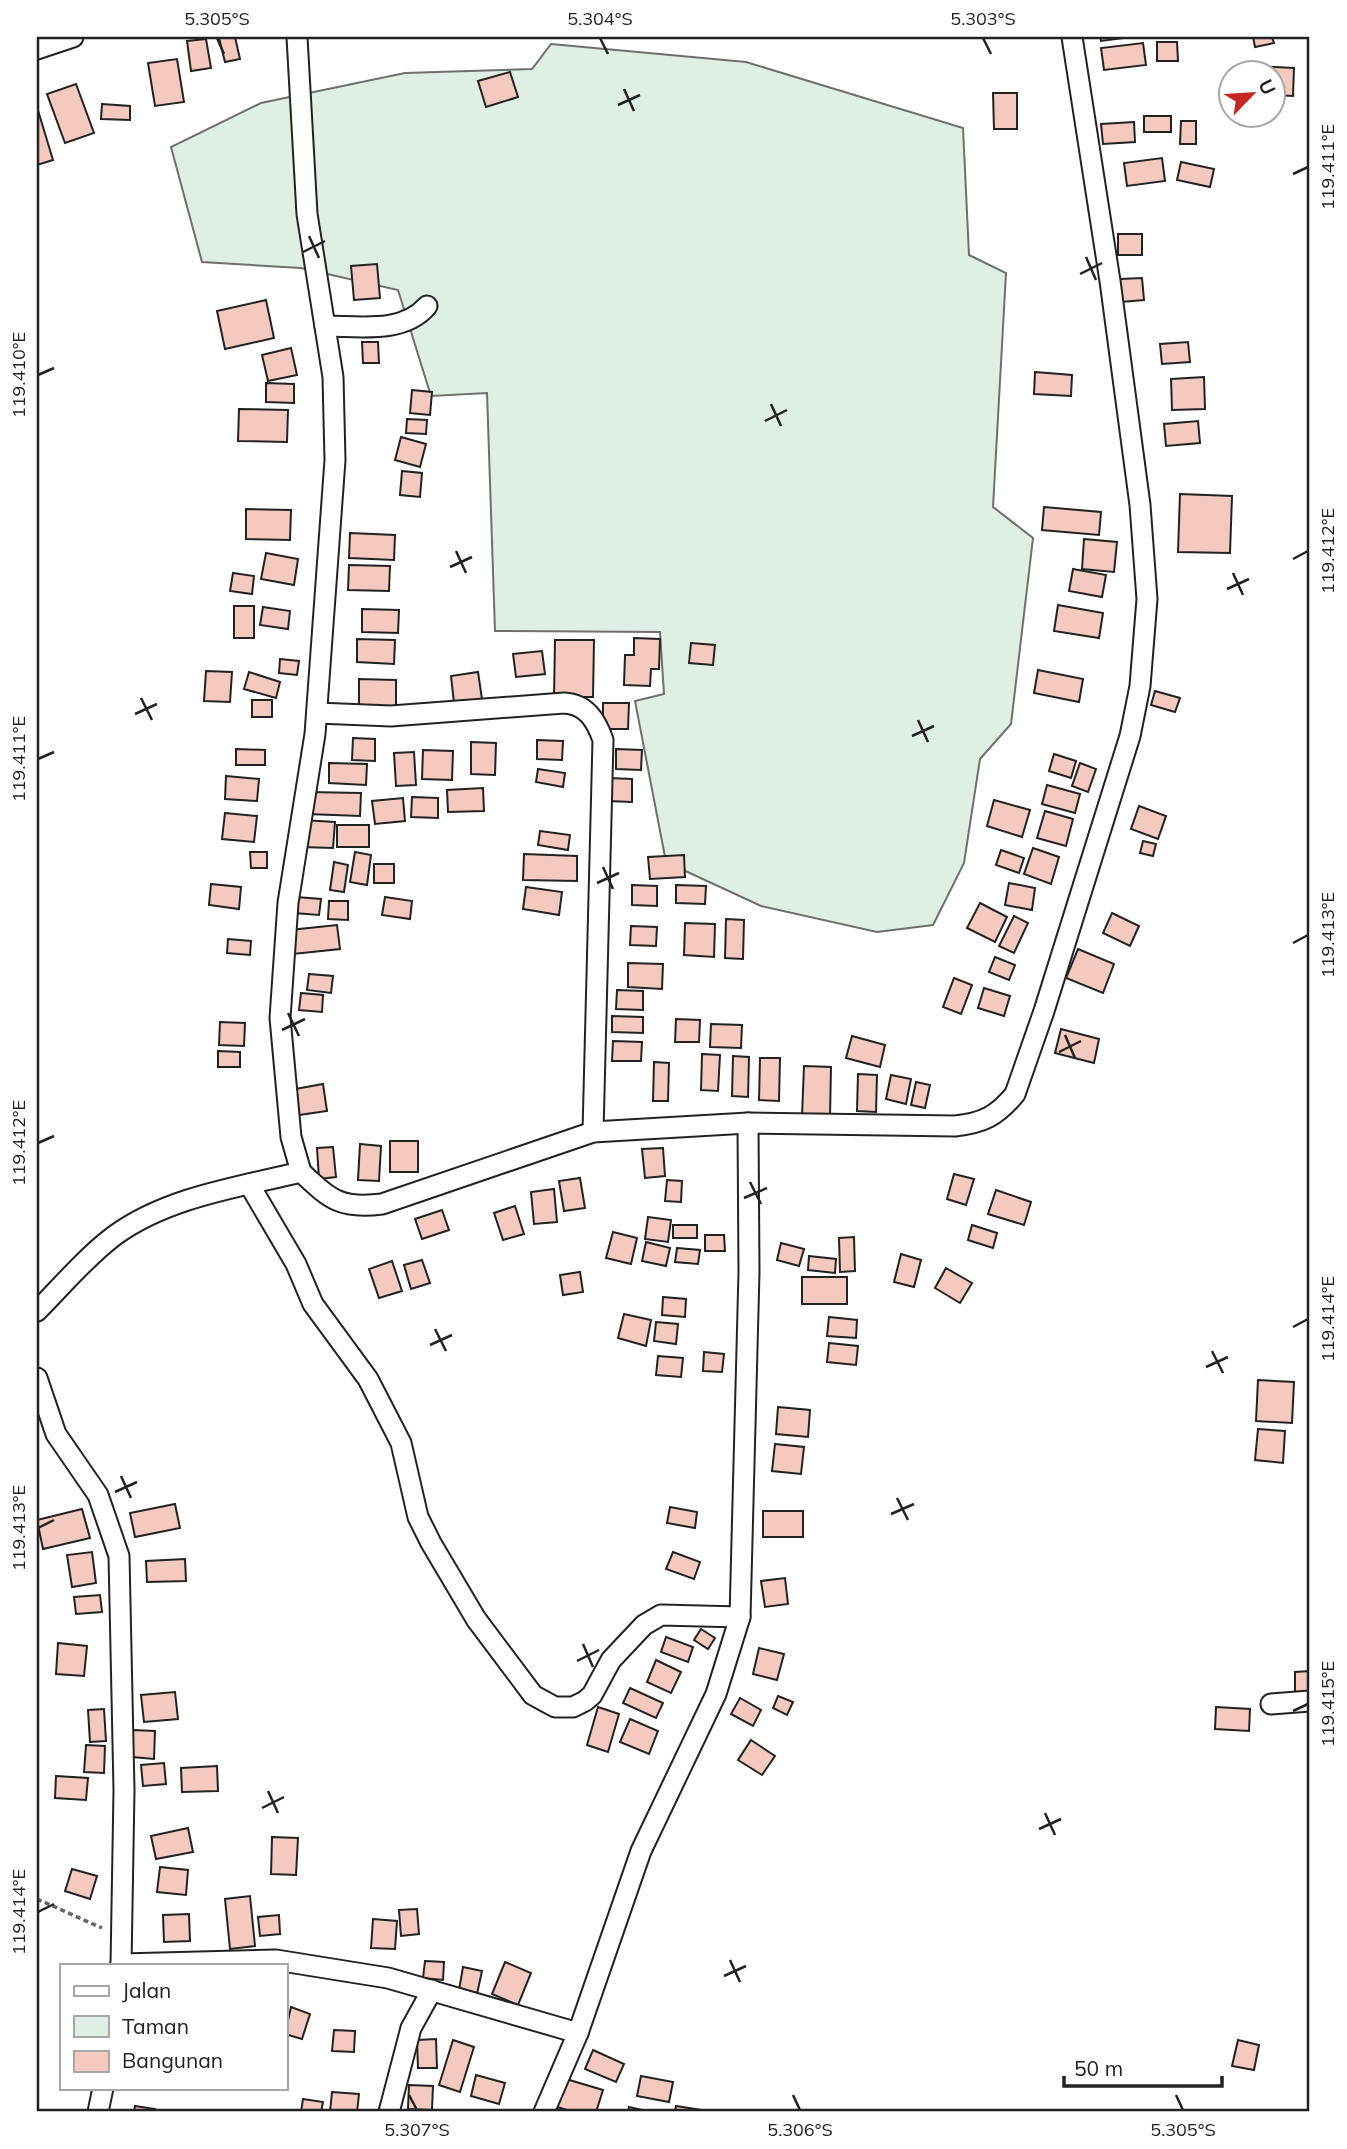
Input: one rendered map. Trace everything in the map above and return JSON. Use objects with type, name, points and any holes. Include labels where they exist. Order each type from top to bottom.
[{"type":"street","points":[[37,49],[73,37]]},
{"type":"street","points":[[297,37],[307,214],[333,377],[335,460],[317,713],[288,903],[280,1018],[291,1137],[301,1172],[341,1204],[351,1207],[382,1205],[593,1132],[748,1123],[955,1126],[977,1124],[993,1117],[1014,1094],[1044,1012],[1126,749],[1140,687],[1147,598],[1143,545],[1110,281],[1072,37]]},
{"type":"street","points":[[325,326],[387,326],[412,320],[427,306]]},
{"type":"street","points":[[317,713],[391,716],[576,703],[595,720],[603,740],[593,1132]]},
{"type":"street","points":[[544,2112],[578,2034],[641,1851],[716,1694],[740,1617],[750,1272],[748,1123]]},
{"type":"street","points":[[37,1311],[85,1260],[115,1235],[140,1221],[216,1191],[301,1172]]},
{"type":"street","points":[[249,1184],[296,1265],[313,1304],[368,1379],[401,1443],[418,1517],[431,1543],[476,1619],[533,1695],[555,1707],[573,1707],[585,1701],[611,1660],[644,1625],[661,1615],[740,1617]]},
{"type":"street","points":[[37,1378],[56,1434],[98,1495],[119,1556],[124,1790],[121,1964],[275,1960],[388,1978],[578,2034]]},
{"type":"street","points":[[1271,1704],[1310,1701]]},
{"type":"street","points":[[389,2112],[411,2028],[432,1990]]},
{"type":"street","points":[[98,2112],[103,2090]]},
{"type":"path","points":[[37,1899],[79,1920],[120,1935]]},
{"type":"green space","points":[[551,44],[746,62],[963,128],[969,255],[1006,273],[993,507],[1033,538],[1011,724],[980,759],[964,863],[933,925],[877,932],[761,906],[666,862],[635,701],[664,694],[660,632],[495,631],[487,393],[431,396],[398,290],[301,268],[202,262],[171,147],[261,103],[405,73],[532,69]]},
{"type":"building","points":[[235,37],[240,59],[225,62],[219,38]]},
{"type":"building","points":[[1100,37],[1131,37],[1101,41]]},
{"type":"building","points":[[1253,37],[1272,37],[1274,43],[1255,47]]},
{"type":"building","points":[[206,39],[211,68],[191,71],[187,41]]},
{"type":"building","points":[[1157,42],[1177,42],[1178,61],[1157,61]]},
{"type":"building","points":[[1143,43],[1146,65],[1104,70],[1101,48]]},
{"type":"building","points":[[177,59],[184,102],[155,106],[148,63]]},
{"type":"building","points":[[1288,68],[1294,68],[1293,96],[1288,96]]},
{"type":"building","points":[[510,72],[518,97],[486,107],[478,81]]},
{"type":"building","points":[[76,84],[94,133],[65,143],[47,94]]},
{"type":"building","points":[[993,93],[1017,93],[1017,129],[994,129]]},
{"type":"building","points":[[102,104],[130,106],[130,120],[101,119]]},
{"type":"building","points":[[37,107],[53,160],[37,165]]},
{"type":"building","points":[[1144,116],[1171,116],[1171,132],[1144,132]]},
{"type":"building","points":[[1181,121],[1196,121],[1196,144],[1180,144]]},
{"type":"building","points":[[1134,122],[1135,142],[1103,144],[1101,124]]},
{"type":"building","points":[[1162,158],[1165,181],[1127,186],[1124,163]]},
{"type":"building","points":[[1181,162],[1214,169],[1210,187],[1177,180]]},
{"type":"building","points":[[1118,234],[1142,234],[1142,255],[1118,255]]},
{"type":"building","points":[[377,264],[380,298],[354,300],[351,266]]},
{"type":"building","points":[[1142,278],[1144,300],[1121,302],[1120,279]]},
{"type":"building","points":[[266,300],[274,338],[225,349],[217,311]]},
{"type":"building","points":[[362,342],[378,342],[379,363],[363,363]]},
{"type":"building","points":[[1188,342],[1190,362],[1162,364],[1160,344]]},
{"type":"building","points":[[291,348],[297,375],[268,381],[262,355]]},
{"type":"building","points":[[1035,372],[1072,375],[1071,396],[1034,394]]},
{"type":"building","points":[[1204,377],[1205,409],[1172,410],[1171,379]]},
{"type":"building","points":[[266,383],[294,384],[294,403],[266,402]]},
{"type":"building","points":[[412,390],[432,392],[430,415],[410,413]]},
{"type":"building","points":[[239,409],[288,410],[287,442],[238,441]]},
{"type":"building","points":[[407,419],[427,420],[426,434],[406,433]]},
{"type":"building","points":[[1198,421],[1200,443],[1166,446],[1164,424]]},
{"type":"building","points":[[401,437],[426,444],[420,467],[395,460]]},
{"type":"building","points":[[402,471],[422,473],[420,497],[400,495]]},
{"type":"building","points":[[1180,494],[1232,496],[1230,553],[1178,552]]},
{"type":"building","points":[[1044,507],[1101,512],[1099,535],[1042,530]]},
{"type":"building","points":[[246,509],[291,510],[290,540],[246,539]]},
{"type":"building","points":[[350,533],[395,535],[394,560],[349,558]]},
{"type":"building","points":[[1084,539],[1117,542],[1114,572],[1082,569]]},
{"type":"building","points":[[266,553],[298,559],[294,585],[261,579]]},
{"type":"building","points":[[349,565],[390,566],[389,591],[348,590]]},
{"type":"building","points":[[1073,569],[1106,575],[1102,597],[1069,591]]},
{"type":"building","points":[[233,573],[254,576],[252,594],[230,591]]},
{"type":"building","points":[[1058,605],[1103,613],[1099,638],[1054,631]]},
{"type":"building","points":[[234,606],[254,606],[254,638],[234,638]]},
{"type":"building","points":[[263,607],[290,611],[288,629],[260,625]]},
{"type":"building","points":[[362,609],[399,610],[398,633],[362,632]]},
{"type":"building","points":[[634,638],[660,639],[659,669],[651,669],[650,686],[624,685],[625,655],[634,655]]},
{"type":"building","points":[[357,639],[395,640],[394,664],[357,662]]},
{"type":"building","points":[[555,640],[594,640],[593,697],[554,697]]},
{"type":"building","points":[[691,643],[715,645],[713,665],[689,663]]},
{"type":"building","points":[[542,651],[545,674],[516,677],[513,654]]},
{"type":"building","points":[[280,659],[299,661],[297,675],[279,673]]},
{"type":"building","points":[[1038,670],[1083,679],[1079,702],[1034,693]]},
{"type":"building","points":[[206,671],[232,672],[230,702],[204,701]]},
{"type":"building","points":[[249,672],[280,682],[276,698],[244,689]]},
{"type":"building","points":[[478,672],[482,699],[454,703],[451,676]]},
{"type":"building","points":[[359,679],[396,680],[396,710],[359,709]]},
{"type":"building","points":[[1155,691],[1180,698],[1175,712],[1151,705]]},
{"type":"building","points":[[252,700],[272,700],[272,717],[252,717]]},
{"type":"building","points":[[603,703],[629,703],[628,729],[603,729]]},
{"type":"building","points":[[353,738],[375,739],[375,761],[352,760]]},
{"type":"building","points":[[537,740],[563,741],[562,760],[537,759]]},
{"type":"building","points":[[471,742],[496,743],[495,775],[471,774]]},
{"type":"building","points":[[236,749],[265,750],[265,765],[236,765]]},
{"type":"building","points":[[616,749],[642,750],[641,770],[616,769]]},
{"type":"building","points":[[423,750],[453,751],[452,780],[422,779]]},
{"type":"building","points":[[414,752],[416,785],[396,786],[394,753]]},
{"type":"building","points":[[1054,754],[1076,761],[1071,778],[1049,771]]},
{"type":"building","points":[[329,763],[367,764],[366,785],[329,783]]},
{"type":"building","points":[[1080,763],[1096,769],[1088,792],[1072,786]]},
{"type":"building","points":[[538,769],[565,773],[563,787],[536,782]]},
{"type":"building","points":[[226,776],[259,779],[257,801],[225,799]]},
{"type":"building","points":[[609,778],[632,779],[632,802],[608,801]]},
{"type":"building","points":[[1047,785],[1080,794],[1075,813],[1042,804]]},
{"type":"building","points":[[483,788],[484,811],[448,812],[447,790]]},
{"type":"building","points":[[308,792],[361,793],[360,816],[307,814]]},
{"type":"building","points":[[412,797],[438,798],[438,818],[411,817]]},
{"type":"building","points":[[403,798],[405,821],[375,824],[372,801]]},
{"type":"building","points":[[994,800],[1030,810],[1022,837],[987,826]]},
{"type":"building","points":[[1139,806],[1166,816],[1158,839],[1131,829]]},
{"type":"building","points":[[1045,811],[1073,819],[1066,846],[1037,838]]},
{"type":"building","points":[[225,813],[257,816],[254,842],[222,839]]},
{"type":"building","points":[[302,820],[335,822],[333,848],[301,847]]},
{"type":"building","points":[[337,825],[369,825],[369,847],[337,847]]},
{"type":"building","points":[[540,831],[570,835],[568,850],[538,845]]},
{"type":"building","points":[[1143,841],[1156,844],[1153,856],[1140,853]]},
{"type":"building","points":[[1033,848],[1059,857],[1051,884],[1024,874]]},
{"type":"building","points":[[1001,850],[1024,858],[1019,873],[996,865]]},
{"type":"building","points":[[250,852],[267,852],[267,868],[251,868]]},
{"type":"building","points":[[355,852],[371,855],[367,885],[350,882]]},
{"type":"building","points":[[524,854],[577,856],[577,881],[523,880]]},
{"type":"building","points":[[684,855],[685,877],[650,879],[648,857]]},
{"type":"building","points":[[334,862],[348,865],[344,892],[330,890]]},
{"type":"building","points":[[374,864],[394,864],[394,883],[374,883]]},
{"type":"building","points":[[1009,883],[1035,888],[1032,910],[1005,905]]},
{"type":"building","points":[[211,884],[241,887],[239,909],[209,905]]},
{"type":"building","points":[[632,885],[657,886],[657,906],[632,905]]},
{"type":"building","points":[[676,885],[706,886],[705,904],[676,903]]},
{"type":"building","points":[[526,887],[562,892],[559,915],[523,909]]},
{"type":"building","points":[[296,897],[321,899],[319,915],[294,913]]},
{"type":"building","points":[[385,897],[412,901],[410,919],[382,915]]},
{"type":"building","points":[[329,901],[348,901],[348,920],[328,919]]},
{"type":"building","points":[[980,903],[1007,917],[995,942],[967,928]]},
{"type":"building","points":[[1112,913],[1139,926],[1130,946],[1103,933]]},
{"type":"building","points":[[1014,916],[1028,923],[1014,953],[999,946]]},
{"type":"building","points":[[726,919],[744,920],[743,959],[725,958]]},
{"type":"building","points":[[685,923],[715,924],[714,957],[684,955]]},
{"type":"building","points":[[337,925],[340,949],[293,954],[290,930]]},
{"type":"building","points":[[631,926],[657,927],[656,946],[630,945]]},
{"type":"building","points":[[228,939],[251,941],[250,955],[227,953]]},
{"type":"building","points":[[1078,949],[1114,964],[1103,993],[1066,978]]},
{"type":"building","points":[[995,957],[1015,965],[1009,980],[989,972]]},
{"type":"building","points":[[628,963],[663,964],[662,989],[628,987]]},
{"type":"building","points":[[309,974],[333,976],[331,993],[307,990]]},
{"type":"building","points":[[954,978],[972,985],[961,1014],[943,1007]]},
{"type":"building","points":[[984,988],[1010,996],[1004,1016],[978,1008]]},
{"type":"building","points":[[617,990],[643,991],[643,1010],[616,1009]]},
{"type":"building","points":[[301,993],[323,995],[322,1012],[299,1010]]},
{"type":"building","points":[[612,1016],[643,1017],[643,1033],[612,1032]]},
{"type":"building","points":[[676,1019],[700,1020],[699,1042],[675,1042]]},
{"type":"building","points":[[220,1022],[245,1023],[244,1046],[219,1045]]},
{"type":"building","points":[[711,1024],[742,1025],[741,1048],[710,1047]]},
{"type":"building","points":[[1061,1029],[1099,1039],[1094,1063],[1055,1053]]},
{"type":"building","points":[[852,1036],[885,1045],[880,1067],[846,1058]]},
{"type":"building","points":[[613,1041],[642,1042],[641,1061],[612,1061]]},
{"type":"building","points":[[218,1051],[240,1052],[240,1067],[218,1067]]},
{"type":"building","points":[[702,1054],[720,1055],[718,1091],[701,1090]]},
{"type":"building","points":[[733,1056],[749,1057],[748,1097],[732,1096]]},
{"type":"building","points":[[760,1058],[780,1058],[779,1101],[759,1100]]},
{"type":"building","points":[[654,1062],[669,1063],[668,1101],[653,1101]]},
{"type":"building","points":[[804,1066],[831,1067],[830,1117],[802,1116]]},
{"type":"building","points":[[858,1074],[877,1075],[876,1112],[857,1111]]},
{"type":"building","points":[[891,1075],[911,1079],[906,1104],[886,1099]]},
{"type":"building","points":[[916,1082],[930,1085],[925,1108],[911,1105]]},
{"type":"building","points":[[323,1084],[327,1111],[299,1115],[295,1089]]},
{"type":"building","points":[[390,1141],[418,1141],[418,1172],[390,1172]]},
{"type":"building","points":[[360,1144],[381,1146],[379,1181],[358,1180]]},
{"type":"building","points":[[333,1147],[336,1177],[319,1179],[317,1148]]},
{"type":"building","points":[[663,1148],[665,1176],[645,1178],[642,1149]]},
{"type":"building","points":[[954,1174],[974,1179],[966,1205],[947,1199]]},
{"type":"building","points":[[580,1178],[585,1208],[564,1211],[559,1181]]},
{"type":"building","points":[[667,1180],[682,1181],[681,1202],[665,1201]]},
{"type":"building","points":[[554,1189],[557,1222],[534,1224],[531,1192]]},
{"type":"building","points":[[996,1190],[1031,1202],[1024,1225],[988,1214]]},
{"type":"building","points":[[515,1206],[524,1234],[503,1240],[494,1213]]},
{"type":"building","points":[[442,1210],[449,1230],[422,1239],[415,1219]]},
{"type":"building","points":[[648,1217],[671,1220],[668,1242],[645,1239]]},
{"type":"building","points":[[673,1225],[697,1225],[697,1238],[673,1238]]},
{"type":"building","points":[[972,1225],[997,1233],[993,1248],[968,1240]]},
{"type":"building","points":[[613,1232],[637,1238],[631,1264],[606,1258]]},
{"type":"building","points":[[705,1235],[724,1235],[725,1251],[705,1251]]},
{"type":"building","points":[[854,1237],[855,1271],[840,1272],[839,1238]]},
{"type":"building","points":[[646,1242],[670,1248],[666,1266],[642,1261]]},
{"type":"building","points":[[781,1243],[804,1249],[799,1266],[777,1260]]},
{"type":"building","points":[[677,1248],[700,1250],[698,1264],[675,1262]]},
{"type":"building","points":[[901,1254],[921,1260],[914,1287],[894,1282]]},
{"type":"building","points":[[809,1256],[836,1259],[835,1273],[808,1270]]},
{"type":"building","points":[[422,1260],[430,1283],[411,1289],[404,1265]]},
{"type":"building","points":[[392,1261],[402,1291],[379,1298],[369,1269]]},
{"type":"building","points":[[946,1268],[972,1283],[960,1303],[935,1288]]},
{"type":"building","points":[[580,1272],[583,1292],[563,1295],[560,1275]]},
{"type":"building","points":[[802,1277],[847,1277],[847,1304],[802,1304]]},
{"type":"building","points":[[663,1297],[686,1299],[685,1317],[662,1315]]},
{"type":"building","points":[[624,1314],[651,1320],[646,1346],[618,1338]]},
{"type":"building","points":[[829,1317],[857,1320],[856,1338],[827,1336]]},
{"type":"building","points":[[656,1322],[678,1324],[676,1344],[654,1341]]},
{"type":"building","points":[[829,1343],[858,1346],[856,1365],[827,1362]]},
{"type":"building","points":[[704,1352],[724,1354],[722,1372],[703,1371]]},
{"type":"building","points":[[658,1356],[683,1358],[681,1377],[656,1375]]},
{"type":"building","points":[[1258,1380],[1294,1382],[1292,1423],[1256,1421]]},
{"type":"building","points":[[778,1407],[810,1410],[808,1437],[776,1434]]},
{"type":"building","points":[[1258,1429],[1285,1431],[1283,1463],[1255,1460]]},
{"type":"building","points":[[775,1444],[804,1447],[801,1474],[772,1471]]},
{"type":"building","points":[[175,1504],[180,1528],[135,1537],[130,1513]]},
{"type":"building","points":[[670,1507],[697,1512],[695,1528],[667,1523]]},
{"type":"building","points":[[82,1509],[90,1538],[43,1549],[37,1520]]},
{"type":"building","points":[[763,1511],[803,1511],[803,1537],[763,1537]]},
{"type":"building","points":[[92,1552],[96,1583],[72,1587],[67,1555]]},
{"type":"building","points":[[673,1552],[700,1562],[694,1579],[666,1569]]},
{"type":"building","points":[[185,1559],[186,1581],[147,1582],[146,1561]]},
{"type":"building","points":[[785,1578],[788,1604],[765,1607],[761,1581]]},
{"type":"building","points":[[100,1595],[102,1612],[76,1614],[74,1597]]},
{"type":"building","points":[[701,1629],[715,1638],[708,1649],[694,1640]]},
{"type":"building","points":[[666,1637],[693,1647],[688,1662],[661,1652]]},
{"type":"building","points":[[58,1643],[87,1646],[84,1676],[56,1674]]},
{"type":"building","points":[[759,1648],[784,1654],[777,1680],[753,1674]]},
{"type":"building","points":[[656,1660],[681,1672],[671,1693],[647,1682]]},
{"type":"building","points":[[1310,1671],[1310,1693],[1295,1694],[1295,1672]]},
{"type":"building","points":[[630,1688],[663,1703],[656,1718],[623,1703]]},
{"type":"building","points":[[175,1692],[178,1719],[144,1722],[141,1695]]},
{"type":"building","points":[[778,1696],[793,1702],[787,1715],[773,1708]]},
{"type":"building","points":[[740,1698],[761,1710],[753,1726],[731,1714]]},
{"type":"building","points":[[598,1707],[619,1714],[608,1752],[587,1745]]},
{"type":"building","points":[[1216,1707],[1250,1709],[1249,1731],[1215,1729]]},
{"type":"building","points":[[104,1709],[106,1741],[90,1742],[88,1710]]},
{"type":"building","points":[[630,1719],[658,1731],[649,1754],[620,1742]]},
{"type":"building","points":[[133,1730],[155,1731],[154,1759],[132,1757]]},
{"type":"building","points":[[751,1740],[775,1756],[762,1775],[738,1760]]},
{"type":"building","points":[[86,1745],[105,1746],[104,1773],[84,1772]]},
{"type":"building","points":[[164,1763],[166,1784],[143,1786],[141,1765]]},
{"type":"building","points":[[217,1766],[218,1791],[182,1792],[181,1768]]},
{"type":"building","points":[[56,1776],[88,1778],[86,1800],[55,1798]]},
{"type":"building","points":[[188,1828],[193,1852],[156,1859],[151,1836]]},
{"type":"building","points":[[272,1837],[298,1838],[296,1875],[271,1874]]},
{"type":"building","points":[[160,1867],[188,1870],[186,1895],[157,1892]]},
{"type":"building","points":[[72,1869],[97,1876],[90,1899],[65,1891]]},
{"type":"building","points":[[250,1896],[255,1946],[230,1949],[225,1899]]},
{"type":"building","points":[[417,1909],[419,1934],[401,1936],[399,1910]]},
{"type":"building","points":[[189,1914],[190,1941],[164,1942],[163,1915]]},
{"type":"building","points":[[279,1915],[280,1934],[260,1936],[258,1917]]},
{"type":"building","points":[[373,1919],[397,1921],[395,1949],[371,1948]]},
{"type":"building","points":[[425,1961],[444,1962],[443,1980],[423,1978]]},
{"type":"building","points":[[505,1962],[531,1973],[518,2005],[492,1994]]},
{"type":"building","points":[[463,1967],[482,1971],[477,1994],[459,1990]]},
{"type":"building","points":[[291,2007],[310,2014],[302,2039],[287,2035]]},
{"type":"building","points":[[334,2030],[355,2031],[354,2052],[332,2051]]},
{"type":"building","points":[[436,2039],[437,2068],[418,2068],[417,2040]]},
{"type":"building","points":[[453,2040],[474,2047],[460,2092],[439,2085]]},
{"type":"building","points":[[1238,2040],[1259,2045],[1254,2070],[1232,2066]]},
{"type":"building","points":[[593,2050],[624,2064],[616,2082],[585,2069]]},
{"type":"building","points":[[476,2075],[505,2083],[499,2104],[471,2096]]},
{"type":"building","points":[[641,2076],[673,2082],[669,2102],[637,2096]]},
{"type":"building","points":[[566,2079],[603,2090],[596,2112],[574,2112],[557,2107]]},
{"type":"building","points":[[409,2085],[433,2086],[432,2110],[408,2109]]},
{"type":"building","points":[[332,2092],[359,2094],[357,2112],[330,2112]]},
{"type":"building","points":[[303,2099],[323,2102],[321,2112],[301,2112]]},
{"type":"building","points":[[135,2106],[155,2109],[154,2112],[134,2112]]},
{"type":"building","points":[[676,2106],[702,2110],[675,2112]]},
{"type":"building","points":[[629,2107],[651,2112],[628,2112]]}]
